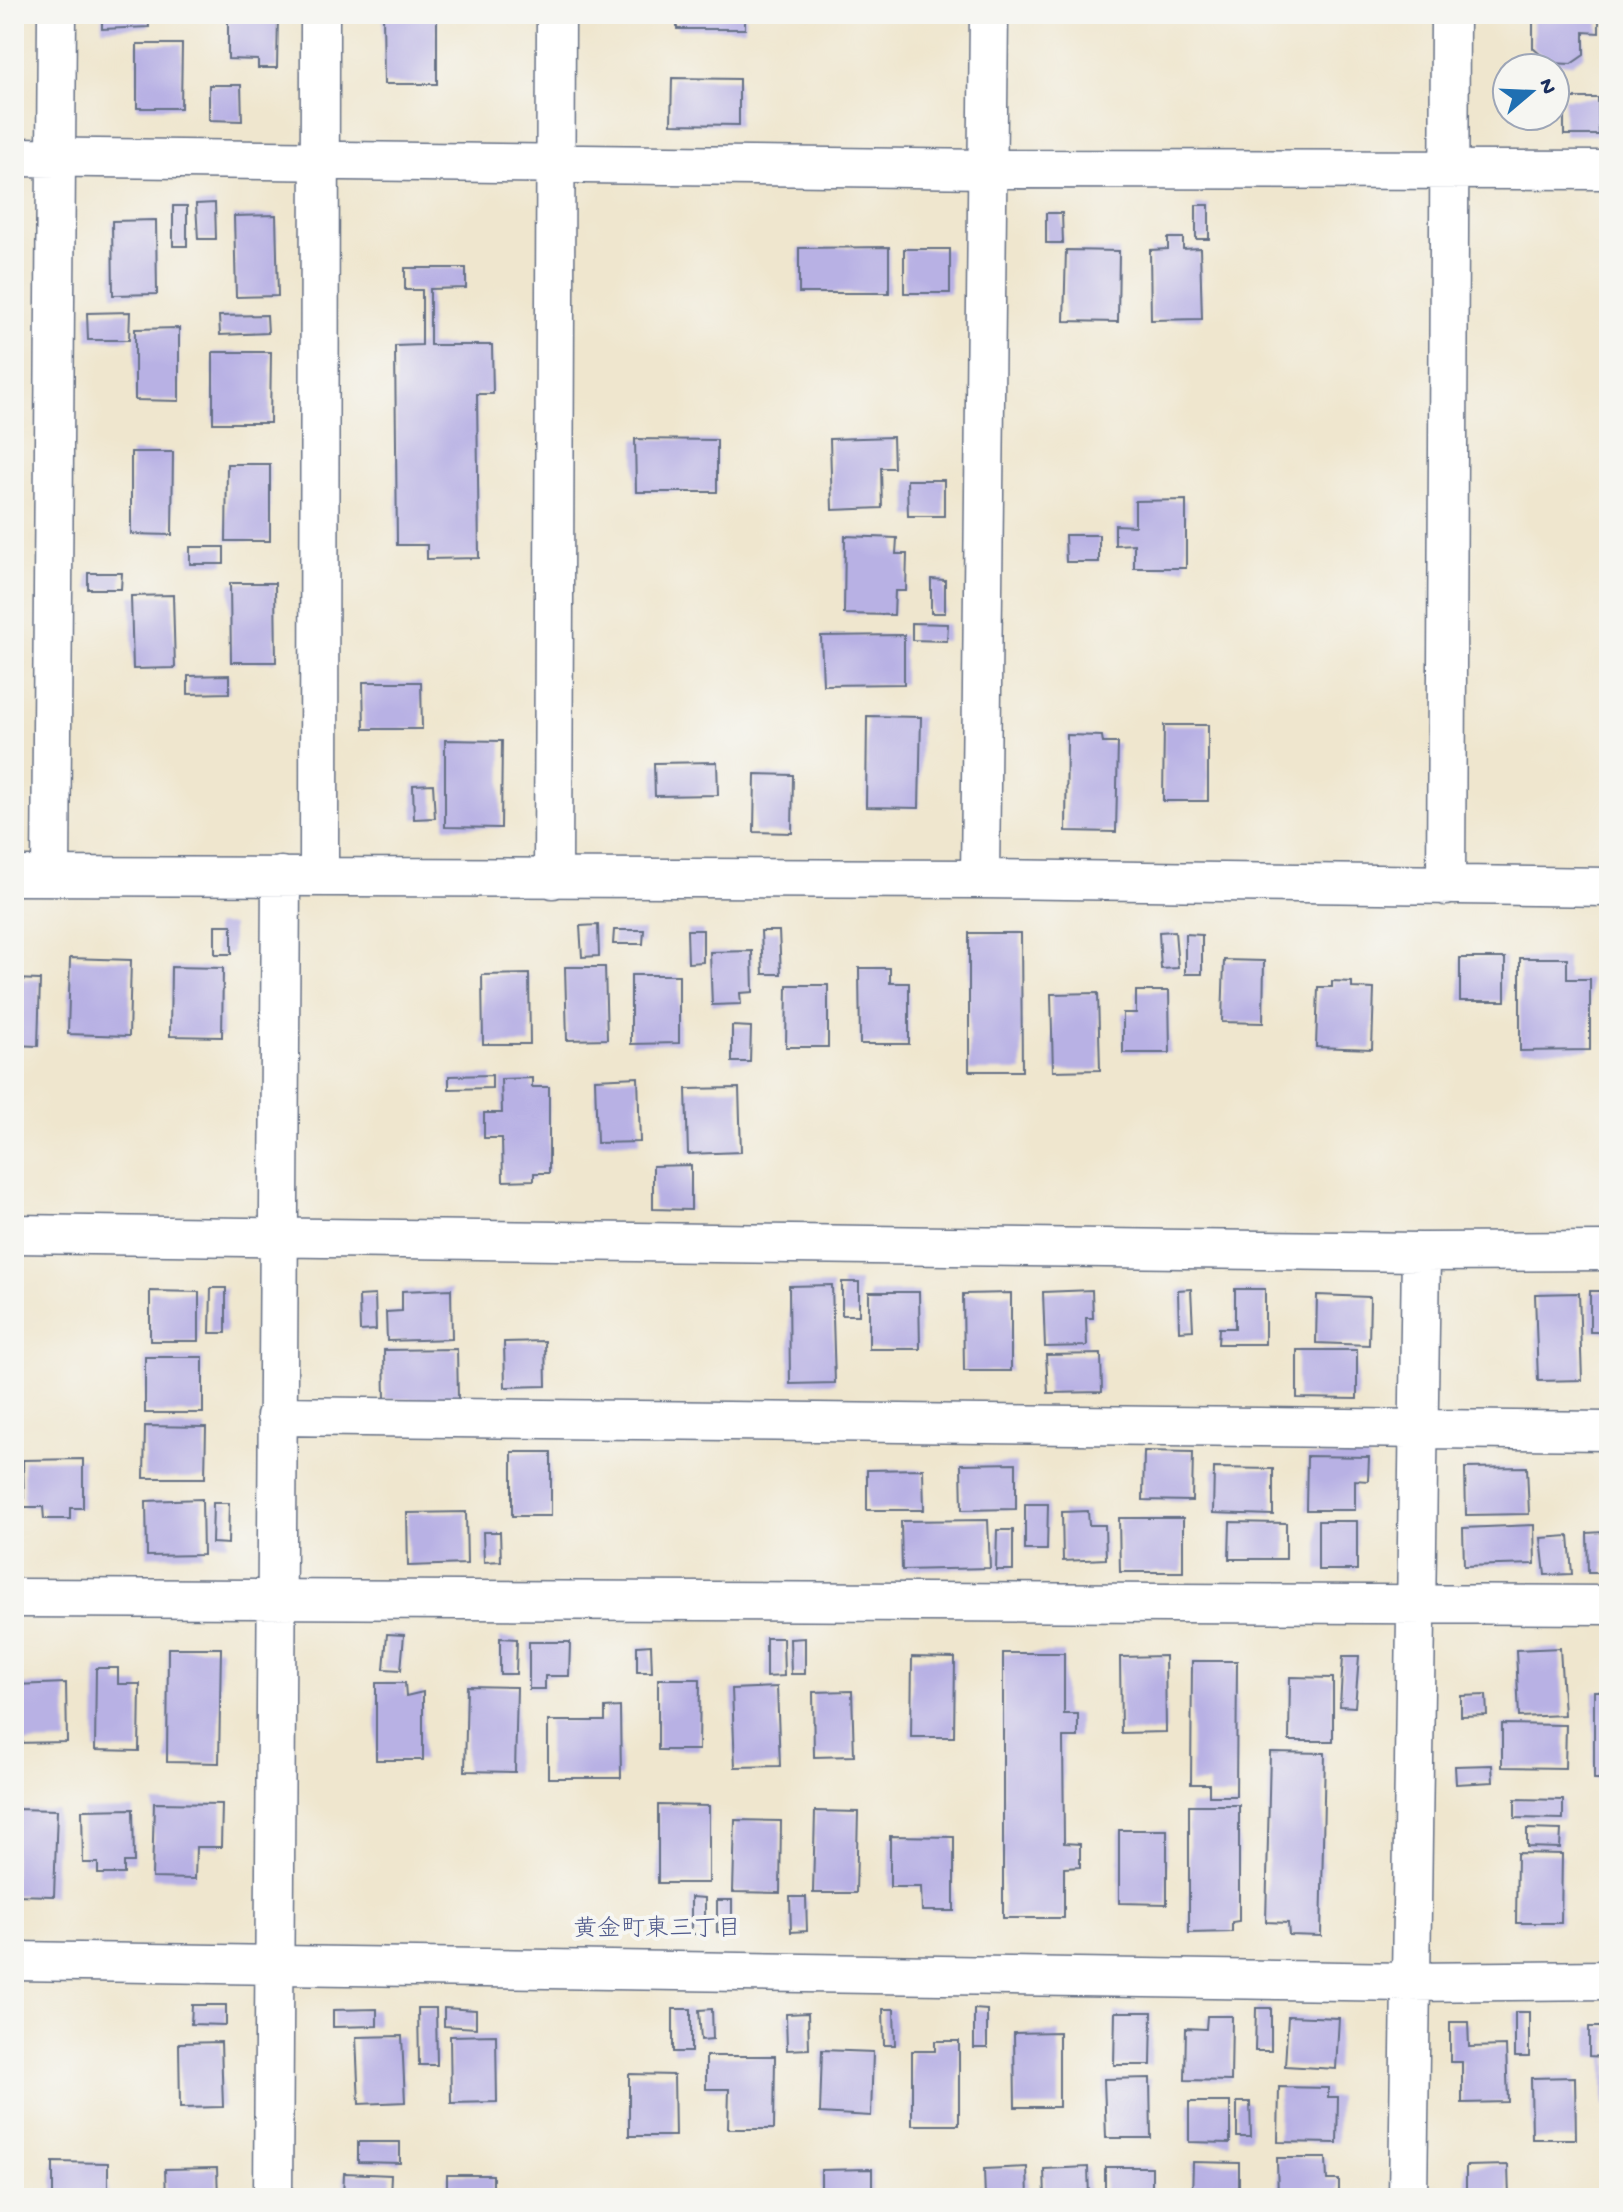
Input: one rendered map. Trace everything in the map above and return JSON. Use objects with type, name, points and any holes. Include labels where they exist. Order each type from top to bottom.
[{"type":"street","points":[[57,14],[57,158],[32,876],[980,879],[1609,887]]},
{"type":"street","points":[[319,876],[320,14]]},
{"type":"street","points":[[553,879],[556,14]]},
{"type":"street","points":[[980,879],[989,14]]},
{"type":"street","points":[[1446,886],[1450,14]]},
{"type":"street","points":[[14,157],[989,169],[1609,170]]},
{"type":"street","points":[[273,2198],[281,876]]},
{"type":"street","points":[[14,1234],[1421,1252],[1609,1251]]},
{"type":"street","points":[[1408,2198],[1413,1604],[1421,1252]]},
{"type":"street","points":[[276,1416],[1609,1431]]},
{"type":"street","points":[[14,1598],[1609,1605]]},
{"type":"street","points":[[14,1961],[1408,1982],[1609,1980]]},
{"type":"building","points":[[102,14],[148,14],[149,27],[102,29]]},
{"type":"building","points":[[228,14],[278,14],[277,68],[258,68],[258,60],[228,59]]},
{"type":"building","points":[[383,14],[437,14],[437,84],[384,84]]},
{"type":"building","points":[[677,14],[745,14],[745,29],[677,29]]},
{"type":"building","points":[[1533,14],[1599,14],[1599,33],[1584,32],[1584,55],[1571,64],[1571,52],[1538,52],[1533,48]]},
{"type":"building","points":[[137,44],[182,44],[181,108],[137,108]]},
{"type":"building","points":[[672,78],[739,79],[739,125],[671,124]]},
{"type":"building","points":[[209,85],[241,85],[242,121],[209,120]]},
{"type":"building","points":[[1571,98],[1598,98],[1599,135],[1564,135],[1564,132],[1571,132]]},
{"type":"building","points":[[215,203],[216,239],[198,239],[196,204]]},
{"type":"building","points":[[1196,205],[1209,205],[1209,239],[1196,239]]},
{"type":"building","points":[[173,206],[187,206],[187,246],[173,246]]},
{"type":"building","points":[[1046,213],[1062,213],[1063,243],[1046,243]]},
{"type":"building","points":[[276,215],[278,296],[236,297],[234,216]]},
{"type":"building","points":[[156,220],[157,294],[113,295],[112,221]]},
{"type":"building","points":[[1168,238],[1183,238],[1183,249],[1200,248],[1202,319],[1151,320],[1150,250],[1168,249]]},
{"type":"building","points":[[889,247],[889,293],[799,293],[799,248]]},
{"type":"building","points":[[904,249],[950,249],[950,293],[904,293]]},
{"type":"building","points":[[1066,250],[1119,251],[1118,322],[1064,321]]},
{"type":"building","points":[[405,268],[466,268],[466,288],[430,289],[430,345],[492,345],[493,394],[477,394],[479,558],[427,559],[427,545],[397,545],[395,346],[422,345],[422,290],[405,290]]},
{"type":"building","points":[[130,312],[129,340],[88,340],[87,313]]},
{"type":"building","points":[[267,315],[268,333],[220,335],[219,316]]},
{"type":"building","points":[[179,328],[179,401],[135,400],[135,329]]},
{"type":"building","points":[[213,352],[271,352],[270,423],[213,423]]},
{"type":"building","points":[[893,437],[894,468],[881,468],[882,508],[832,510],[830,439]]},
{"type":"building","points":[[635,439],[717,440],[717,492],[636,492]]},
{"type":"building","points":[[131,452],[173,452],[172,535],[131,534]]},
{"type":"building","points":[[227,464],[270,464],[270,541],[226,541]]},
{"type":"building","points":[[907,480],[944,480],[944,516],[908,516]]},
{"type":"building","points":[[1186,500],[1186,568],[1134,568],[1134,544],[1115,545],[1115,525],[1135,526],[1135,501]]},
{"type":"building","points":[[1065,535],[1099,535],[1099,562],[1066,562]]},
{"type":"building","points":[[845,536],[897,538],[896,554],[907,554],[906,591],[895,591],[894,615],[844,614]]},
{"type":"building","points":[[190,547],[224,547],[224,564],[190,564]]},
{"type":"building","points":[[88,573],[122,573],[121,589],[88,589]]},
{"type":"building","points":[[931,579],[945,580],[945,613],[931,613]]},
{"type":"building","points":[[230,583],[275,583],[276,662],[231,662]]},
{"type":"building","points":[[173,595],[175,668],[133,669],[131,596]]},
{"type":"building","points":[[912,623],[948,624],[947,641],[912,640]]},
{"type":"building","points":[[904,635],[904,684],[823,685],[821,636]]},
{"type":"building","points":[[229,675],[229,693],[188,694],[188,676]]},
{"type":"building","points":[[363,682],[421,682],[422,729],[364,729]]},
{"type":"building","points":[[867,716],[921,717],[919,808],[866,807]]},
{"type":"building","points":[[1164,725],[1208,725],[1208,801],[1163,801]]},
{"type":"building","points":[[1067,735],[1102,736],[1103,743],[1118,743],[1116,832],[1066,831]]},
{"type":"building","points":[[445,740],[502,741],[501,828],[445,827]]},
{"type":"building","points":[[717,762],[718,795],[655,796],[654,763]]},
{"type":"building","points":[[755,774],[793,775],[792,833],[754,832]]},
{"type":"building","points":[[433,784],[435,818],[414,819],[413,785]]},
{"type":"building","points":[[215,925],[232,925],[232,954],[215,954]]},
{"type":"building","points":[[598,925],[599,956],[582,957],[580,926]]},
{"type":"building","points":[[614,930],[644,930],[643,944],[613,944]]},
{"type":"building","points":[[687,930],[703,930],[703,962],[688,963]]},
{"type":"building","points":[[761,931],[779,931],[781,974],[763,974]]},
{"type":"building","points":[[1175,931],[1178,968],[1161,969],[1159,932]]},
{"type":"building","points":[[969,933],[1021,933],[1022,1071],[969,1071]]},
{"type":"building","points":[[1185,934],[1202,935],[1202,974],[1185,974]]},
{"type":"building","points":[[752,951],[753,992],[740,993],[741,1004],[712,1005],[710,952]]},
{"type":"building","points":[[70,958],[131,960],[129,1036],[68,1034]]},
{"type":"building","points":[[1460,958],[1505,958],[1505,1001],[1460,1001]]},
{"type":"building","points":[[1520,958],[1567,958],[1567,979],[1590,979],[1590,1050],[1520,1051]]},
{"type":"building","points":[[1224,960],[1264,961],[1263,1023],[1222,1022]]},
{"type":"building","points":[[171,967],[223,968],[222,1037],[170,1036]]},
{"type":"building","points":[[565,967],[605,967],[607,1039],[567,1040]]},
{"type":"building","points":[[859,968],[890,968],[890,983],[909,983],[909,1044],[860,1044]]},
{"type":"building","points":[[529,974],[530,1044],[483,1044],[482,975]]},
{"type":"building","points":[[631,975],[679,975],[679,1043],[631,1044]]},
{"type":"building","points":[[14,979],[40,980],[38,1046],[14,1045]]},
{"type":"building","points":[[1332,981],[1352,982],[1352,988],[1374,989],[1372,1049],[1316,1047],[1318,987],[1332,987]]},
{"type":"building","points":[[787,985],[828,985],[828,1047],[786,1047]]},
{"type":"building","points":[[1136,991],[1169,991],[1170,1053],[1123,1053],[1123,1013],[1136,1013]]},
{"type":"building","points":[[1098,993],[1100,1070],[1053,1071],[1051,994]]},
{"type":"building","points":[[732,1026],[751,1027],[750,1062],[732,1062]]},
{"type":"building","points":[[492,1075],[492,1088],[449,1089],[449,1076]]},
{"type":"building","points":[[638,1077],[640,1142],[597,1143],[595,1079]]},
{"type":"building","points":[[532,1078],[532,1087],[549,1087],[549,1173],[534,1173],[534,1180],[503,1181],[502,1138],[484,1138],[484,1113],[502,1113],[501,1079]]},
{"type":"building","points":[[739,1088],[741,1152],[688,1154],[686,1089]]},
{"type":"building","points":[[691,1165],[691,1210],[653,1209],[653,1166]]},
{"type":"building","points":[[842,1282],[859,1282],[859,1315],[842,1315]]},
{"type":"building","points":[[832,1285],[835,1383],[790,1384],[789,1286]]},
{"type":"building","points":[[211,1288],[226,1288],[226,1333],[210,1333]]},
{"type":"building","points":[[451,1289],[452,1339],[387,1341],[386,1312],[402,1311],[402,1291]]},
{"type":"building","points":[[1191,1289],[1193,1330],[1179,1331],[1178,1290]]},
{"type":"building","points":[[1235,1289],[1265,1289],[1265,1344],[1218,1344],[1219,1328],[1235,1328]]},
{"type":"building","points":[[1092,1290],[1093,1318],[1086,1318],[1087,1346],[1045,1347],[1043,1292]]},
{"type":"building","points":[[150,1291],[199,1292],[199,1341],[150,1341]]},
{"type":"building","points":[[1590,1291],[1609,1291],[1609,1332],[1590,1332]]},
{"type":"building","points":[[869,1292],[919,1292],[920,1349],[869,1349]]},
{"type":"building","points":[[1011,1293],[1011,1371],[964,1371],[963,1294]]},
{"type":"building","points":[[1579,1293],[1582,1380],[1538,1381],[1535,1294]]},
{"type":"building","points":[[375,1295],[376,1330],[360,1331],[359,1296]]},
{"type":"building","points":[[1317,1295],[1370,1297],[1369,1345],[1316,1343]]},
{"type":"building","points":[[545,1341],[546,1386],[505,1387],[504,1342]]},
{"type":"building","points":[[457,1349],[458,1399],[385,1399],[384,1350]]},
{"type":"building","points":[[1297,1350],[1357,1350],[1357,1399],[1297,1398]]},
{"type":"building","points":[[1101,1354],[1102,1392],[1048,1393],[1046,1355]]},
{"type":"building","points":[[145,1357],[203,1357],[203,1413],[145,1413]]},
{"type":"building","points":[[145,1426],[206,1427],[205,1478],[144,1478]]},
{"type":"building","points":[[1144,1451],[1193,1452],[1192,1501],[1143,1500]]},
{"type":"building","points":[[512,1452],[551,1452],[551,1516],[512,1516]]},
{"type":"building","points":[[1307,1456],[1369,1457],[1368,1481],[1355,1480],[1355,1510],[1306,1510]]},
{"type":"building","points":[[83,1459],[83,1508],[70,1508],[70,1519],[44,1519],[43,1507],[24,1507],[23,1460]]},
{"type":"building","points":[[1016,1463],[1016,1509],[962,1510],[961,1464]]},
{"type":"building","points":[[1527,1467],[1529,1514],[1466,1515],[1465,1468]]},
{"type":"building","points":[[1214,1468],[1273,1469],[1273,1515],[1213,1513]]},
{"type":"building","points":[[923,1469],[924,1510],[867,1510],[867,1470]]},
{"type":"building","points":[[202,1499],[203,1555],[147,1556],[146,1501]]},
{"type":"building","points":[[213,1503],[229,1503],[228,1544],[212,1543]]},
{"type":"building","points":[[1025,1504],[1048,1504],[1047,1550],[1025,1550]]},
{"type":"building","points":[[1088,1511],[1089,1525],[1105,1525],[1106,1559],[1063,1561],[1062,1512]]},
{"type":"building","points":[[466,1512],[467,1564],[408,1566],[407,1513]]},
{"type":"building","points":[[1119,1518],[1183,1518],[1183,1572],[1120,1572]]},
{"type":"building","points":[[988,1520],[990,1568],[902,1570],[901,1521]]},
{"type":"building","points":[[1318,1521],[1357,1521],[1357,1570],[1318,1570]]},
{"type":"building","points":[[1230,1522],[1286,1523],[1286,1559],[1229,1559]]},
{"type":"building","points":[[1534,1525],[1535,1564],[1464,1566],[1463,1528]]},
{"type":"building","points":[[997,1530],[1013,1530],[1013,1570],[996,1570]]},
{"type":"building","points":[[483,1532],[500,1532],[501,1561],[484,1562]]},
{"type":"building","points":[[1603,1532],[1604,1573],[1588,1573],[1587,1533]]},
{"type":"building","points":[[1569,1536],[1572,1574],[1545,1575],[1541,1538]]},
{"type":"building","points":[[387,1634],[404,1635],[401,1670],[384,1669]]},
{"type":"building","points":[[500,1638],[517,1639],[516,1674],[500,1674]]},
{"type":"building","points":[[766,1638],[783,1638],[784,1676],[766,1677]]},
{"type":"building","points":[[805,1638],[805,1674],[791,1674],[790,1639]]},
{"type":"building","points":[[529,1642],[570,1642],[569,1676],[545,1676],[545,1689],[529,1689]]},
{"type":"building","points":[[651,1645],[652,1672],[637,1672],[637,1646]]},
{"type":"building","points":[[168,1648],[221,1648],[219,1763],[167,1762]]},
{"type":"building","points":[[1560,1648],[1564,1715],[1519,1717],[1516,1650]]},
{"type":"building","points":[[1003,1653],[1064,1653],[1064,1714],[1078,1714],[1078,1737],[1063,1737],[1064,1843],[1080,1844],[1080,1867],[1064,1868],[1064,1918],[1003,1918]]},
{"type":"building","points":[[1165,1656],[1166,1732],[1121,1733],[1120,1657]]},
{"type":"building","points":[[1343,1656],[1359,1656],[1355,1707],[1340,1706]]},
{"type":"building","points":[[912,1657],[955,1658],[954,1737],[911,1737]]},
{"type":"building","points":[[1192,1661],[1237,1661],[1236,1796],[1209,1796],[1209,1784],[1191,1784]]},
{"type":"building","points":[[96,1668],[118,1668],[118,1684],[140,1684],[139,1751],[95,1750]]},
{"type":"building","points":[[1290,1677],[1333,1678],[1333,1741],[1289,1741]]},
{"type":"building","points":[[658,1679],[700,1679],[699,1750],[658,1750]]},
{"type":"building","points":[[66,1683],[67,1742],[14,1743],[14,1685]]},
{"type":"building","points":[[376,1683],[405,1683],[406,1696],[423,1692],[423,1760],[376,1760]]},
{"type":"building","points":[[467,1686],[517,1687],[515,1772],[465,1771]]},
{"type":"building","points":[[777,1687],[780,1766],[735,1767],[732,1689]]},
{"type":"building","points":[[852,1691],[854,1756],[814,1757],[813,1692]]},
{"type":"building","points":[[1594,1691],[1609,1691],[1609,1779],[1594,1779]]},
{"type":"building","points":[[1486,1695],[1487,1715],[1461,1716],[1461,1696]]},
{"type":"building","points":[[620,1707],[621,1778],[548,1778],[548,1721],[605,1721],[605,1708]]},
{"type":"building","points":[[1502,1724],[1566,1725],[1565,1768],[1502,1767]]},
{"type":"building","points":[[1270,1752],[1325,1753],[1321,1936],[1289,1935],[1288,1923],[1266,1922]]},
{"type":"building","points":[[1492,1765],[1493,1782],[1456,1784],[1455,1766]]},
{"type":"building","points":[[1515,1799],[1563,1800],[1563,1819],[1515,1818]]},
{"type":"building","points":[[154,1803],[222,1804],[221,1847],[196,1847],[195,1879],[152,1878]]},
{"type":"building","points":[[658,1805],[709,1806],[709,1883],[658,1883]]},
{"type":"building","points":[[1189,1805],[1239,1805],[1239,1921],[1232,1922],[1232,1932],[1189,1933]]},
{"type":"building","points":[[14,1809],[57,1810],[54,1896],[14,1895]]},
{"type":"building","points":[[133,1809],[134,1862],[124,1862],[124,1874],[98,1874],[98,1863],[83,1863],[82,1810]]},
{"type":"building","points":[[815,1811],[858,1812],[856,1893],[813,1893]]},
{"type":"building","points":[[735,1820],[781,1821],[780,1893],[733,1892]]},
{"type":"building","points":[[1527,1829],[1561,1830],[1560,1848],[1527,1847]]},
{"type":"building","points":[[1119,1830],[1167,1830],[1167,1904],[1119,1903]]},
{"type":"building","points":[[890,1836],[954,1837],[954,1911],[922,1911],[921,1887],[890,1887]]},
{"type":"building","points":[[1605,1840],[1609,1840],[1609,1909],[1606,1909]]},
{"type":"building","points":[[1517,1853],[1562,1854],[1561,1923],[1516,1923]]},
{"type":"building","points":[[691,1897],[705,1898],[705,1934],[691,1934]]},
{"type":"building","points":[[790,1897],[806,1897],[807,1931],[791,1932]]},
{"type":"building","points":[[717,1900],[732,1900],[732,1933],[717,1932]]},
{"type":"building","points":[[192,2005],[226,2005],[226,2025],[191,2024]]},
{"type":"building","points":[[418,2008],[436,2008],[437,2065],[419,2065]]},
{"type":"building","points":[[444,2008],[476,2010],[476,2028],[444,2026]]},
{"type":"building","points":[[1256,2008],[1271,2008],[1271,2051],[1255,2051]]},
{"type":"building","points":[[377,2009],[377,2026],[333,2027],[333,2010]]},
{"type":"building","points":[[673,2009],[691,2009],[691,2052],[673,2052]]},
{"type":"building","points":[[712,2009],[713,2039],[701,2040],[699,2010]]},
{"type":"building","points":[[883,2009],[894,2009],[895,2045],[884,2045]]},
{"type":"building","points":[[974,2009],[987,2010],[987,2048],[974,2048]]},
{"type":"building","points":[[1115,2012],[1152,2012],[1151,2065],[1114,2065]]},
{"type":"building","points":[[1515,2012],[1529,2012],[1529,2057],[1515,2057]]},
{"type":"building","points":[[808,2013],[809,2049],[787,2050],[786,2014]]},
{"type":"building","points":[[1207,2016],[1232,2016],[1231,2081],[1185,2080],[1186,2028],[1206,2029]]},
{"type":"building","points":[[1288,2016],[1339,2018],[1336,2069],[1285,2066]]},
{"type":"building","points":[[1450,2022],[1468,2022],[1469,2047],[1506,2046],[1508,2102],[1462,2103],[1462,2062],[1450,2062]]},
{"type":"building","points":[[1589,2027],[1607,2027],[1609,2105],[1604,2105],[1604,2057],[1589,2056]]},
{"type":"building","points":[[1059,2032],[1059,2107],[1015,2107],[1014,2033]]},
{"type":"building","points":[[496,2035],[497,2102],[451,2103],[450,2036]]},
{"type":"building","points":[[402,2036],[405,2102],[359,2104],[356,2037]]},
{"type":"building","points":[[935,2041],[959,2041],[959,2125],[912,2125],[912,2051],[935,2051]]},
{"type":"building","points":[[221,2042],[223,2107],[180,2108],[179,2043]]},
{"type":"building","points":[[822,2050],[873,2052],[871,2116],[820,2113]]},
{"type":"building","points":[[706,2056],[775,2056],[774,2129],[728,2129],[729,2089],[706,2089]]},
{"type":"building","points":[[629,2074],[674,2075],[675,2136],[629,2136]]},
{"type":"building","points":[[1575,2077],[1576,2139],[1532,2139],[1531,2078]]},
{"type":"building","points":[[1150,2078],[1151,2138],[1106,2138],[1104,2079]]},
{"type":"building","points":[[1279,2087],[1328,2088],[1328,2097],[1338,2097],[1337,2143],[1278,2142]]},
{"type":"building","points":[[1189,2102],[1230,2102],[1230,2143],[1189,2142]]},
{"type":"building","points":[[1237,2102],[1250,2102],[1251,2137],[1237,2137]]},
{"type":"building","points":[[358,2142],[400,2142],[400,2163],[358,2162]]},
{"type":"building","points":[[1277,2158],[1326,2158],[1327,2180],[1339,2180],[1339,2198],[1278,2198]]},
{"type":"building","points":[[53,2162],[108,2163],[108,2198],[53,2198]]},
{"type":"building","points":[[1193,2162],[1239,2163],[1239,2198],[1192,2198]]},
{"type":"building","points":[[1508,2165],[1509,2198],[1466,2198],[1466,2166]]},
{"type":"building","points":[[1027,2167],[1028,2198],[985,2198],[984,2169]]},
{"type":"building","points":[[1088,2167],[1089,2198],[1045,2198],[1044,2169]]},
{"type":"building","points":[[1105,2167],[1152,2167],[1152,2198],[1105,2198]]},
{"type":"building","points":[[217,2168],[218,2198],[166,2198],[165,2169]]},
{"type":"building","points":[[872,2169],[872,2198],[821,2198],[821,2170]]},
{"type":"building","points":[[344,2173],[391,2175],[390,2198],[343,2198]]},
{"type":"building","points":[[447,2175],[493,2175],[493,2198],[447,2198]]},
{"type":"district","name":"黄金町東三丁目","points":[[657,1927]]}]
